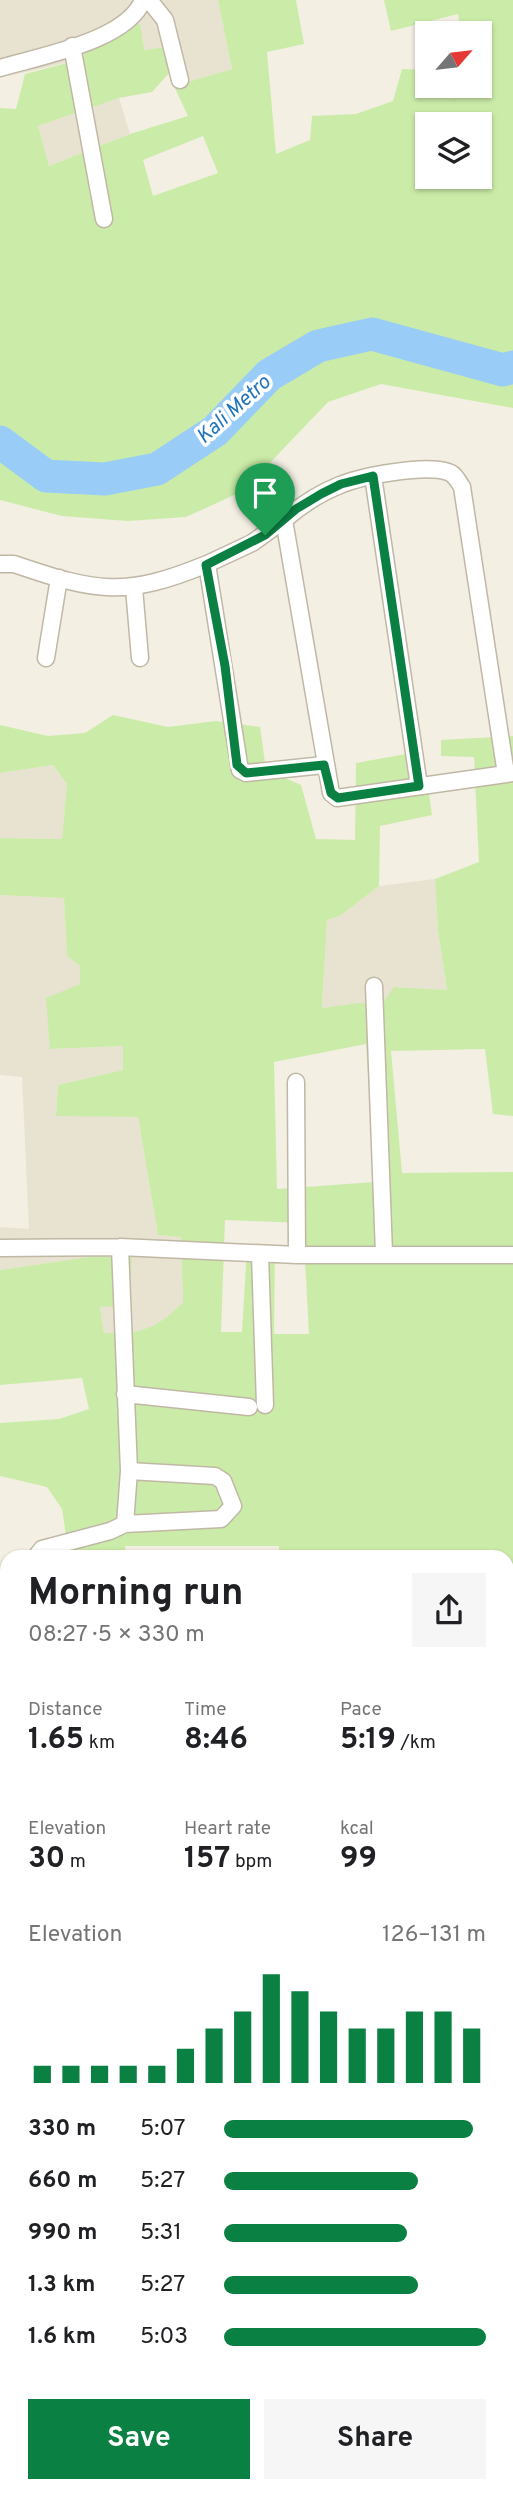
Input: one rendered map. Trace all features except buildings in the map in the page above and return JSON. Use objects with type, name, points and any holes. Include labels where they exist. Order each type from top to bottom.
[{"type":"street","points":[[0,68],[72,46],[121,27],[134,17],[142,0]]},
{"type":"street","points":[[149,0],[166,20],[180,80]]},
{"type":"street","points":[[72,46],[104,219]]},
{"type":"street","points":[[0,564],[14,564],[93,587],[134,588],[171,579],[252,543],[296,509],[341,484],[373,476],[438,470],[449,472],[462,487],[510,774],[338,798],[331,793],[324,765],[302,611],[284,520]]},
{"type":"street","points":[[373,476],[419,786]]},
{"type":"street","points":[[206,565],[240,770],[246,773],[324,765]]},
{"type":"street","points":[[46,658],[59,578]]},
{"type":"street","points":[[134,588],[140,658]]},
{"type":"street","points":[[374,986],[384,1253]]},
{"type":"street","points":[[296,1082],[297,1255]]},
{"type":"street","points":[[0,1248],[120,1247],[297,1255],[513,1255]]},
{"type":"street","points":[[120,1247],[129,1471],[125,1524]]},
{"type":"street","points":[[125,1394],[257,1406],[260,1254]]},
{"type":"street","points":[[41,1550],[110,1531],[125,1524],[221,1520],[233,1506],[223,1481],[215,1476],[129,1471]]},
{"type":"shaded area","points":[[0,0],[218,0],[232,69],[174,86],[165,47],[143,50],[140,25],[82,59],[0,78]]},
{"type":"shaded area","points":[[119,98],[130,134],[49,166],[38,126]]},
{"type":"shaded area","points":[[53,765],[67,784],[62,839],[0,838],[0,773]]},
{"type":"shaded area","points":[[435,879],[438,931],[447,990],[395,987],[381,1005],[322,1008],[327,920],[340,916],[379,886]]},
{"type":"shaded area","points":[[0,895],[64,898],[67,956],[80,966],[80,984],[51,1049],[123,1046],[123,1070],[58,1085],[56,1115],[138,1117],[158,1235],[181,1237],[183,1302],[162,1324],[131,1334],[104,1333],[100,1307],[132,1256],[88,1257],[0,1270],[0,1227],[29,1229],[22,1077],[0,1075]]},
{"type":"green space","points":[[218,0],[296,0],[304,44],[267,52],[276,154],[310,140],[312,116],[356,114],[393,101],[402,69],[415,70],[415,98],[492,98],[492,21],[459,21],[458,14],[430,21],[415,21],[415,25],[391,31],[384,0],[513,0],[513,408],[381,384],[328,402],[243,491],[186,517],[128,521],[62,516],[0,500],[0,450],[12,451],[0,442],[0,108],[16,109],[25,74],[82,59],[87,50],[136,24],[140,24],[144,50],[165,47],[170,72],[152,92],[119,98],[38,126],[49,166],[130,134],[188,116],[174,86],[232,69]],"holes":[[[203,136],[218,173],[153,196],[143,160]]]},
{"type":"green space","points":[[113,715],[168,727],[216,721],[260,727],[266,770],[301,785],[316,839],[355,840],[356,763],[423,751],[432,815],[380,826],[379,886],[340,916],[327,920],[322,1008],[359,1003],[381,1005],[394,987],[447,990],[438,931],[435,879],[479,862],[474,757],[441,756],[441,740],[513,736],[513,1116],[493,1114],[485,1049],[391,1051],[402,1173],[513,1172],[513,1550],[279,1550],[279,1546],[125,1546],[125,1550],[58,1550],[68,1547],[62,1509],[47,1487],[0,1476],[0,1423],[59,1419],[89,1409],[82,1378],[0,1385],[0,1270],[88,1257],[132,1256],[130,1289],[119,1306],[100,1307],[104,1333],[148,1328],[157,1324],[183,1302],[181,1237],[158,1235],[138,1117],[56,1116],[58,1085],[123,1070],[123,1046],[50,1049],[46,998],[80,984],[80,966],[67,956],[64,898],[0,895],[0,838],[62,839],[67,784],[53,765],[0,773],[0,725],[48,736],[85,733]],"holes":[[[366,1044],[375,1182],[277,1189],[274,1062]],[[225,1220],[303,1223],[309,1334],[274,1334],[275,1247],[247,1248],[242,1332],[221,1332]]]},
{"type":"waterway","name":"Kali Metro","points":[[0,442],[46,476],[105,479],[157,469],[215,431],[269,375],[318,346],[372,334],[503,370],[513,367]]},
{"type":"route","points":[[373,476],[419,786],[338,798],[331,793],[324,765],[246,773],[240,770],[237,765],[214,596],[206,565],[265,535],[296,509],[321,494],[341,484],[373,476]]}]
